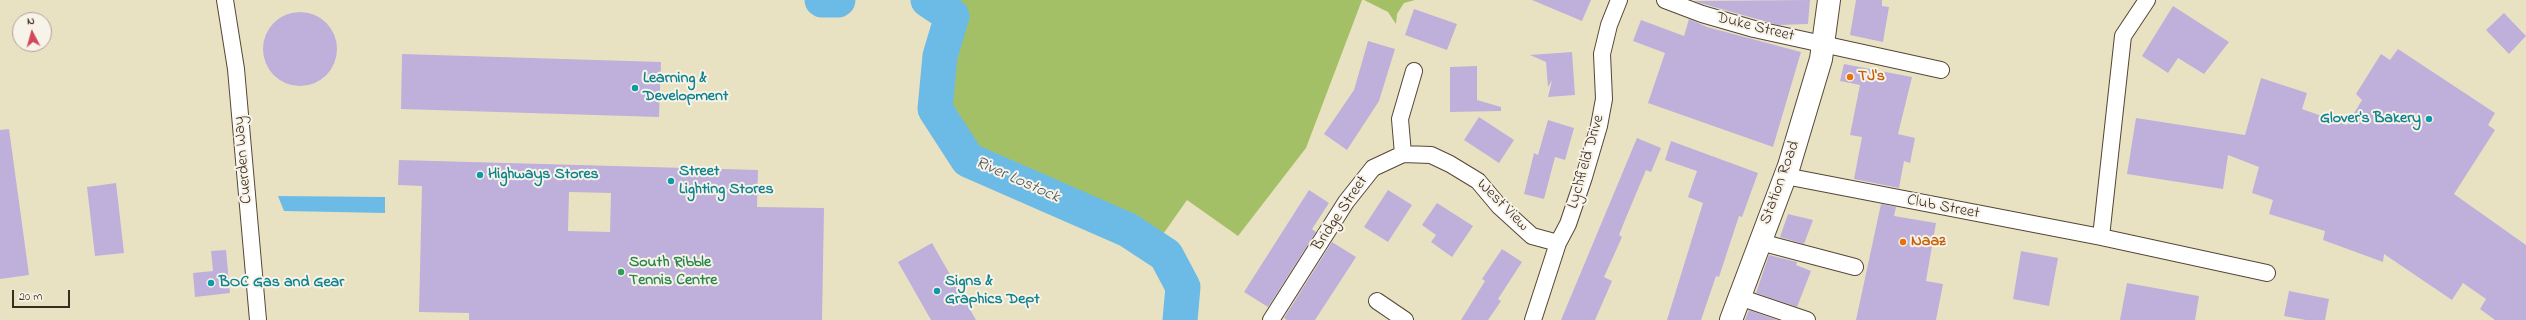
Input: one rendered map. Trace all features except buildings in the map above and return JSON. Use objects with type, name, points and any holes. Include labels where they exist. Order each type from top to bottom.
[{"type":"main road","name":"Station Road","points":[[1731,320],[1785,176],[1824,45],[1829,0]]},
{"type":"street","name":"Cuerden Way","points":[[225,0],[236,69],[258,320]]},
{"type":"street","name":"Lychfield Drive","points":[[1533,320],[1558,243],[1568,224],[1599,126],[1604,99],[1602,54],[1609,24],[1619,0]]},
{"type":"street","name":"Duke Street","points":[[1665,0],[1709,16],[1824,45]]},
{"type":"street","points":[[2101,237],[2123,36],[2147,0]]},
{"type":"street","points":[[1824,45],[1941,70]]},
{"type":"street","points":[[1403,154],[1400,119],[1414,71]]},
{"type":"street","name":"West View","points":[[1403,154],[1431,155],[1478,180],[1499,206],[1532,236],[1558,243]]},
{"type":"street","name":"Bridge Street","points":[[1271,320],[1346,202],[1373,168],[1403,154]]},
{"type":"street","name":"Club Street","points":[[1785,176],[2101,237],[2267,273]]},
{"type":"street","points":[[1760,242],[1855,267]]},
{"type":"street","points":[[1739,296],[1807,320]]},
{"type":"street","points":[[1377,301],[1405,320]]},
{"type":"green space","points":[[928,0],[1362,0],[1306,148],[1238,236],[1187,200],[1154,247],[1128,230],[968,160],[935,109],[952,16]]},
{"type":"green space","points":[[1364,0],[1415,0],[1404,3],[1397,14],[1396,24],[1388,12]]},
{"type":"water","points":[[278,196],[385,197],[385,213],[284,211]]},
{"type":"waterway","name":"River Lostock","points":[[822,0],[838,0]]},
{"type":"waterway","name":"River Lostock","points":[[928,0],[952,16],[940,56],[935,109],[968,160],[1128,230],[1166,255],[1183,287],[1180,320]]},
{"type":"place","name":"TJ's","points":[[1850,77]]},
{"type":"place","name":"Learning & Development","points":[[635,88]]},
{"type":"place","name":"Glover's Bakery","points":[[2429,119]]},
{"type":"place","name":"Highways Stores","points":[[480,175]]},
{"type":"place","name":"Street Lighting Stores","points":[[671,181]]},
{"type":"place","name":"Naaz","points":[[1903,242]]},
{"type":"place","name":"South Ribble Tennis Centre","points":[[621,272]]},
{"type":"place","name":"BOC Gas and Gear","points":[[211,283]]},
{"type":"place","name":"Signs & Graphics Dept","points":[[937,291]]}]
